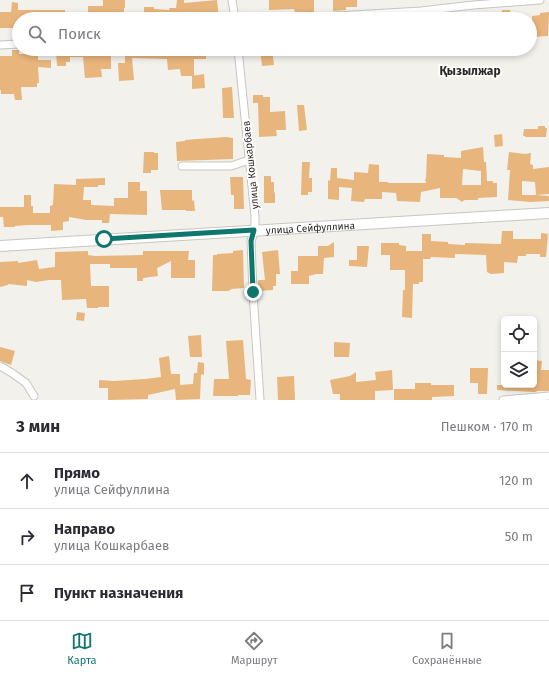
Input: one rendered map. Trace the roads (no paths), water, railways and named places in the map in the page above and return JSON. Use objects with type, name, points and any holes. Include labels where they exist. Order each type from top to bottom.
[{"type":"street","points":[[232,0],[234,12]]},
{"type":"street","points":[[404,12],[540,0]]},
{"type":"street","points":[[0,45],[12,44]]},
{"type":"street","name":"улица Кошкарбаев","points":[[239,56],[255,216],[254,230],[251,241],[260,400]]},
{"type":"street","points":[[182,166],[231,166],[249,160]]},
{"type":"street","name":"улица Сейфуллина","points":[[0,246],[549,213]]},
{"type":"street","points":[[0,366],[26,384],[34,396]]},
{"type":"street","points":[[502,400],[549,396]]},
{"type":"district","name":"Қызылжар","points":[[470,71]]}]
